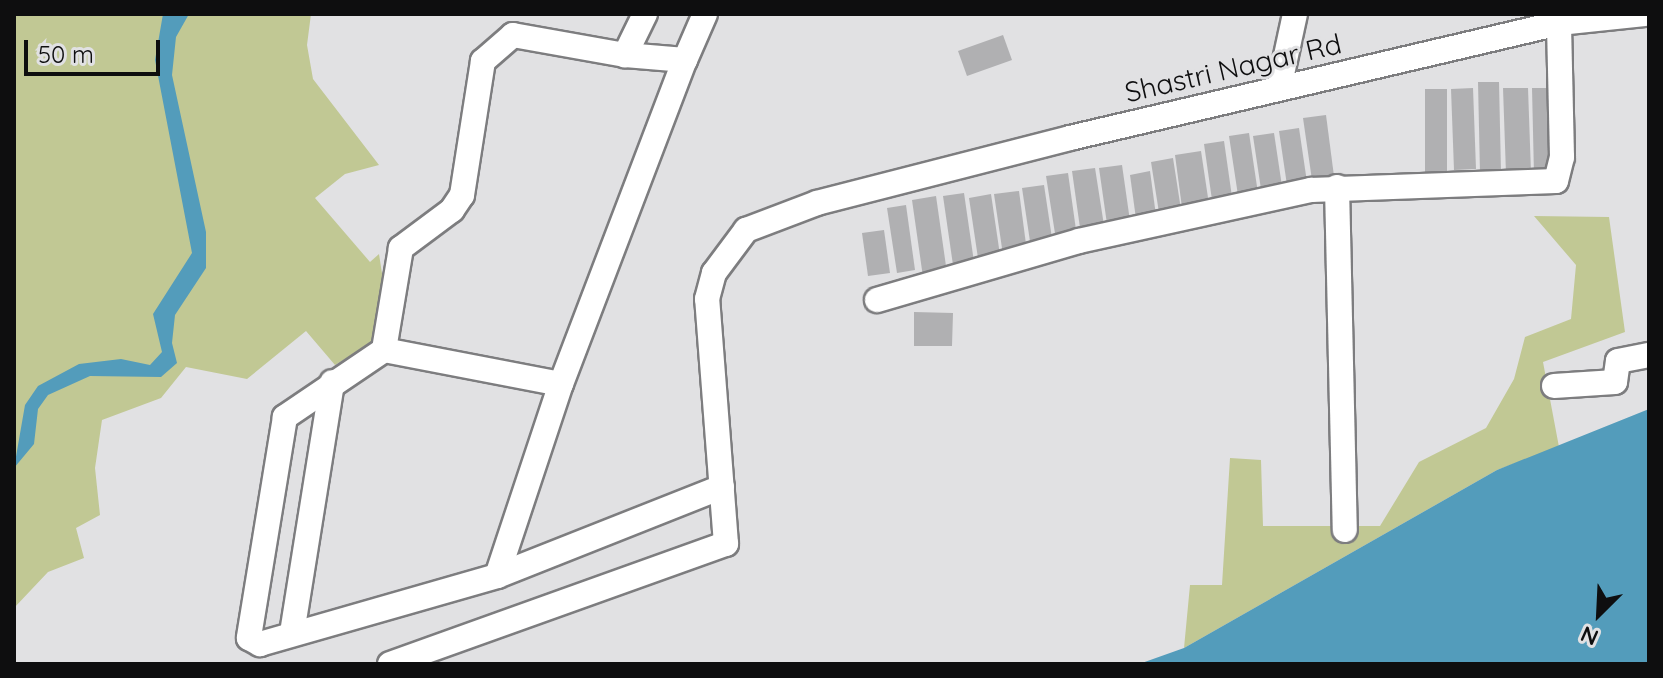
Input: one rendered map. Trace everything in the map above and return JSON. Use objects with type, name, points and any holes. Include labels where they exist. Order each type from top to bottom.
[{"type":"street","points":[[625,55],[645,14]]},
{"type":"street","points":[[497,576],[561,384],[705,14]]},
{"type":"street","points":[[1279,88],[1295,14]]},
{"type":"street","name":"Shastri Nagar Rd","points":[[390,664],[726,544],[707,299],[714,273],[746,230],[817,203],[1070,138],[1559,23],[1645,14]]},
{"type":"street","points":[[877,300],[1079,241],[1337,187],[1559,179],[1559,23]]},
{"type":"street","points":[[384,350],[401,248],[452,210],[462,195],[477,86],[495,45],[513,35],[625,55],[685,60]]},
{"type":"street","points":[[1337,187],[1345,530]]},
{"type":"street","points":[[561,384],[384,350],[332,382],[285,417],[247,630],[260,644],[497,576],[722,487]]},
{"type":"street","points":[[1554,386],[1615,382],[1618,361],[1649,355]]},
{"type":"street","points":[[292,633],[332,382]]},
{"type":"green space","points":[[14,14],[311,14],[307,45],[313,79],[379,165],[345,174],[315,198],[370,262],[379,254],[385,293],[375,341],[335,365],[306,331],[247,379],[186,367],[161,398],[102,420],[95,468],[100,515],[76,528],[84,558],[48,572],[14,608]]},
{"type":"green space","points":[[1534,216],[1609,217],[1625,332],[1543,362],[1559,447],[1497,470],[1184,648],[1190,585],[1222,585],[1230,458],[1261,460],[1263,526],[1380,526],[1419,462],[1486,428],[1514,379],[1525,337],[1571,319],[1576,265]]},
{"type":"water","points":[[163,14],[189,14],[176,37],[172,75],[206,232],[206,268],[175,315],[172,343],[177,363],[161,377],[90,376],[48,395],[38,409],[34,444],[14,468],[25,405],[38,386],[79,364],[121,359],[150,365],[162,352],[153,314],[192,253],[155,60]]},
{"type":"water","points":[[1649,409],[1649,664],[1139,664],[1184,648],[1497,470]]},
{"type":"building","points":[[1003,35],[1012,60],[967,76],[958,51]]},
{"type":"building","points":[[1478,82],[1499,82],[1501,173],[1480,173]]},
{"type":"building","points":[[1473,88],[1476,169],[1454,170],[1451,89]]},
{"type":"building","points":[[1503,88],[1528,88],[1531,173],[1506,174]]},
{"type":"building","points":[[1532,88],[1556,88],[1558,175],[1534,175]]},
{"type":"building","points":[[1425,89],[1447,89],[1447,173],[1425,173]]},
{"type":"building","points":[[1326,115],[1335,184],[1313,187],[1303,118]]},
{"type":"building","points":[[1299,128],[1308,189],[1288,192],[1279,131]]},
{"type":"building","points":[[1249,133],[1259,200],[1239,202],[1229,136]]},
{"type":"building","points":[[1274,133],[1283,193],[1262,196],[1253,136]]},
{"type":"building","points":[[1224,141],[1233,204],[1213,207],[1204,144]]},
{"type":"building","points":[[1201,151],[1210,211],[1183,215],[1175,155]]},
{"type":"building","points":[[1173,158],[1182,216],[1160,219],[1151,162]]},
{"type":"building","points":[[1122,165],[1131,228],[1108,231],[1099,168]]},
{"type":"building","points":[[1095,168],[1105,232],[1081,235],[1072,171]]},
{"type":"building","points":[[1150,171],[1157,223],[1137,226],[1130,175]]},
{"type":"building","points":[[1068,173],[1077,237],[1056,240],[1046,176]]},
{"type":"building","points":[[1044,185],[1053,245],[1031,248],[1022,188]]},
{"type":"building","points":[[1019,191],[1027,252],[1003,255],[994,194]]},
{"type":"building","points":[[964,193],[974,262],[953,265],[943,196]]},
{"type":"building","points":[[991,194],[1000,255],[978,258],[969,198]]},
{"type":"building","points":[[936,196],[947,273],[923,277],[912,200]]},
{"type":"building","points":[[906,205],[915,270],[897,273],[887,208]]},
{"type":"building","points":[[884,230],[890,273],[868,276],[862,233]]},
{"type":"building","points":[[914,312],[953,313],[952,346],[914,346]]}]
